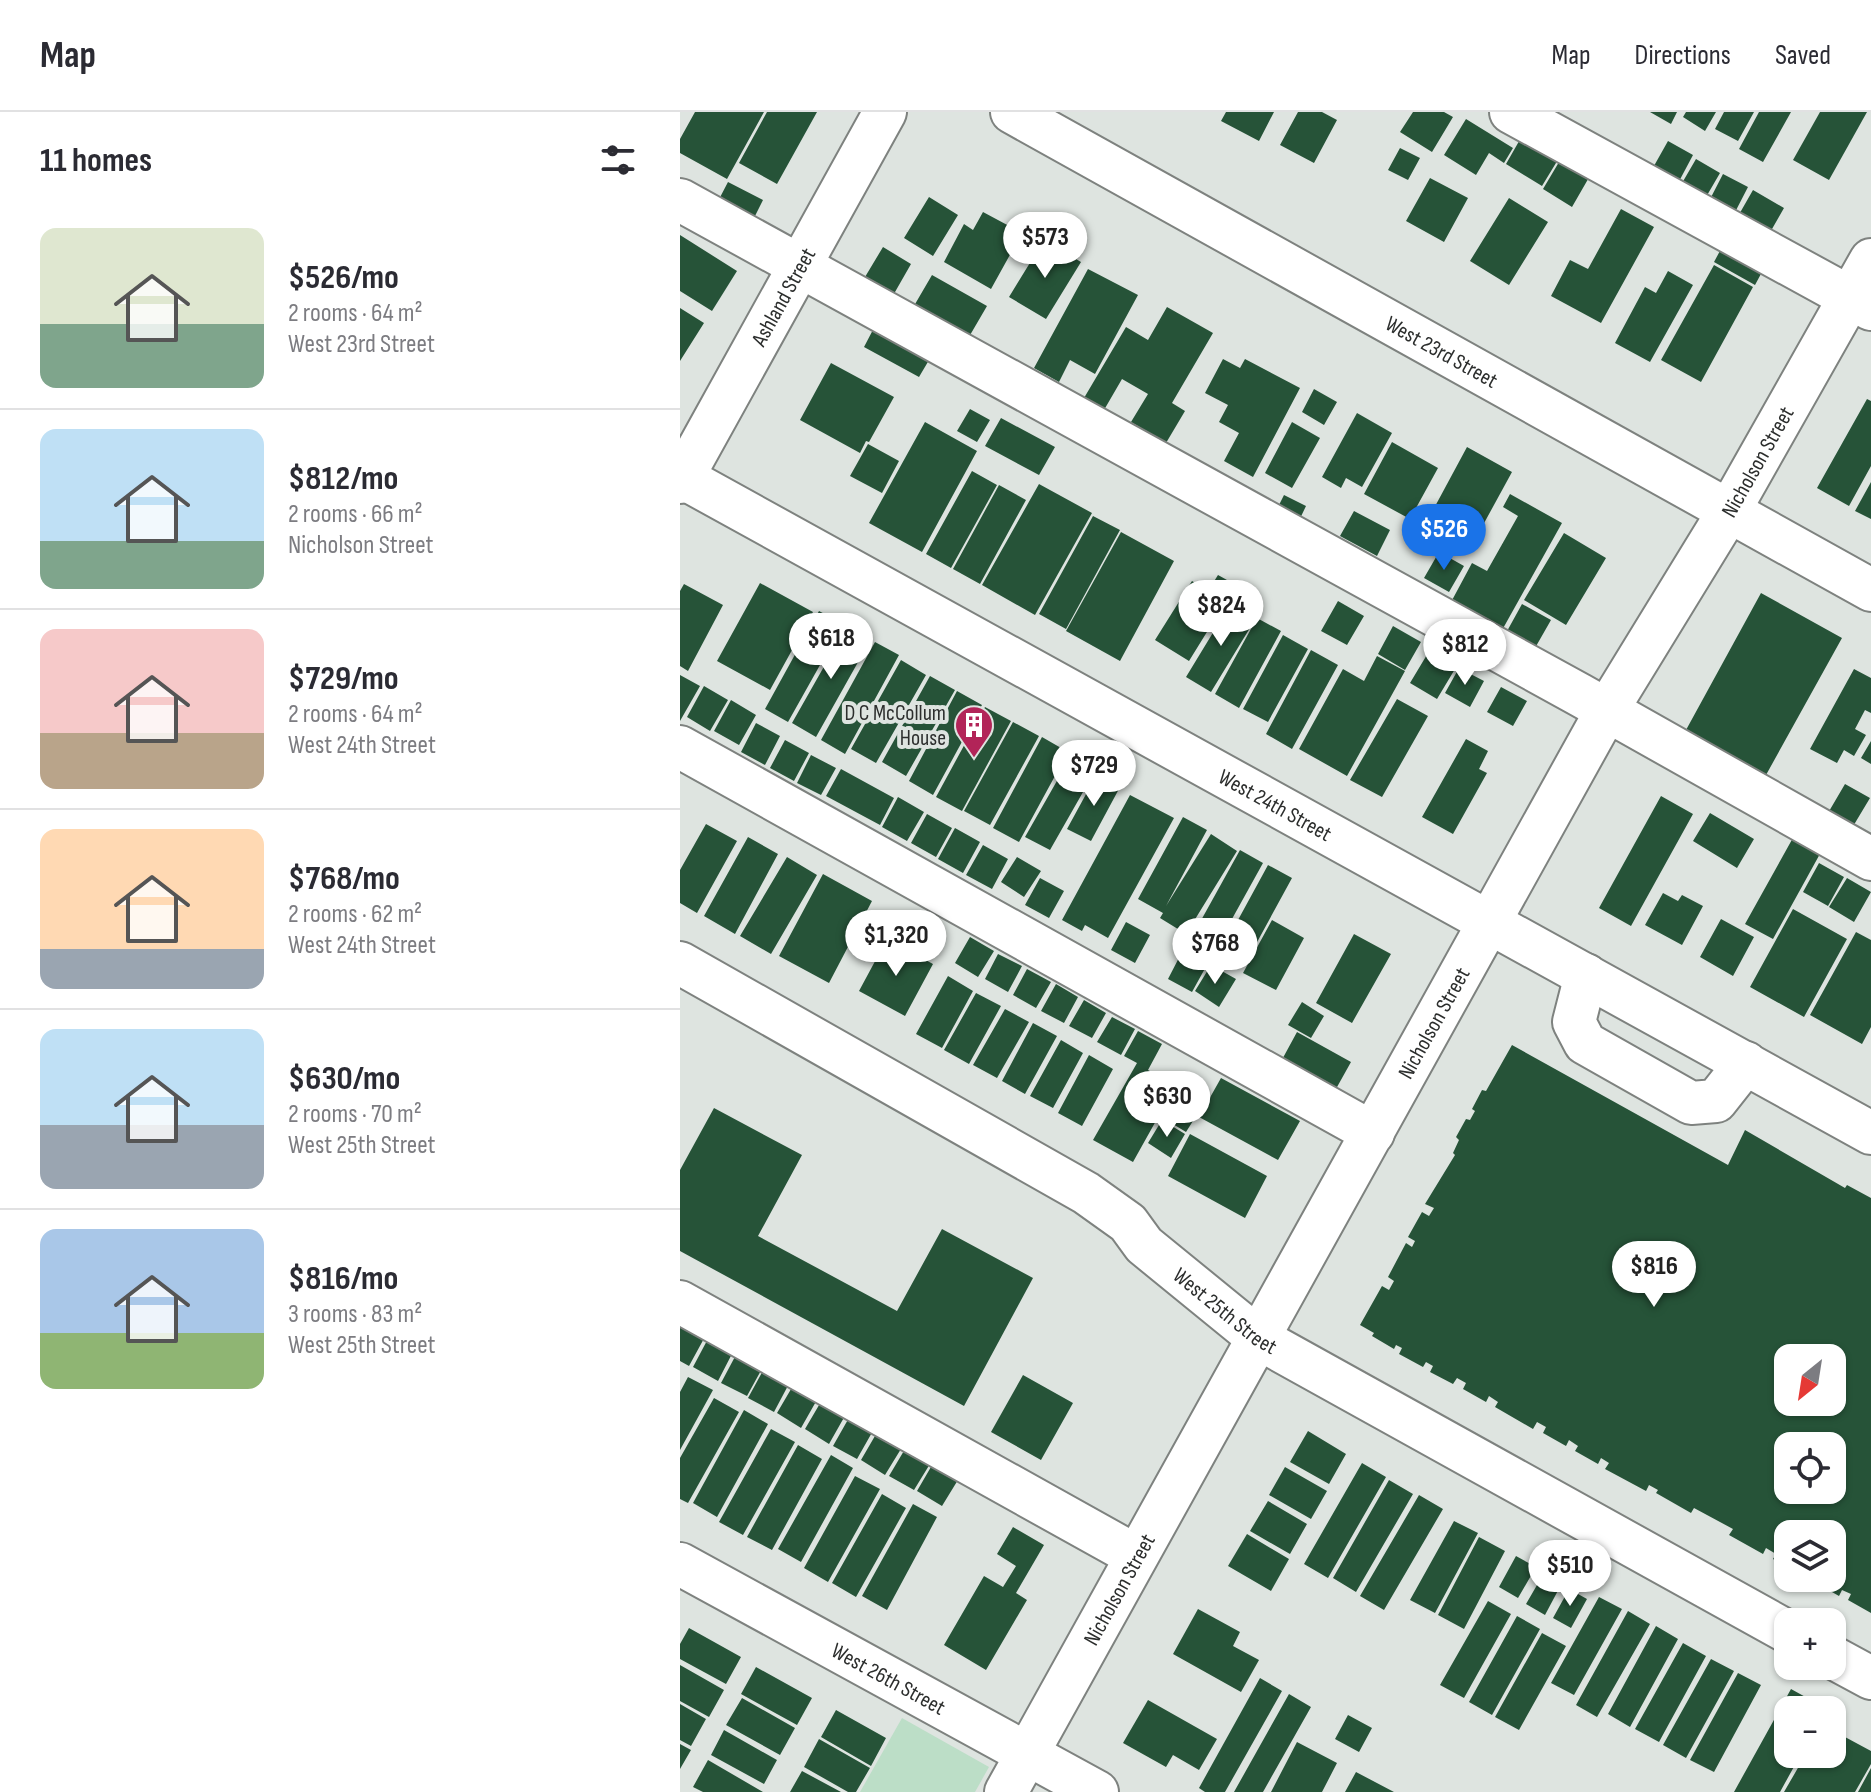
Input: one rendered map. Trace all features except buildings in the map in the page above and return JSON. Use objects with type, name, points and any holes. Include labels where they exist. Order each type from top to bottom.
[{"type":"street","name":"Ashland Street","points":[[681,478],[885,112]]},
{"type":"street","name":"West 23rd Street","points":[[1012,112],[1871,590]]},
{"type":"street","points":[[1511,112],[1861,303]]},
{"type":"street","points":[[680,200],[1607,710],[1871,859]]},
{"type":"street","name":"Nicholson Street","points":[[1006,1792],[1607,710],[1861,303],[1871,260]]},
{"type":"street","name":"West 24th Street","points":[[681,478],[1871,1133]]},
{"type":"street","points":[[680,747],[1373,1133]]},
{"type":"street","name":"West 25th Street","points":[[680,963],[1086,1193],[1128,1223],[1144,1245],[1258,1338],[1774,1624]]},
{"type":"street","points":[[1586,975],[1574,1022],[1585,1043],[1691,1103],[1716,1101],[1746,1063]]},
{"type":"street","points":[[680,1302],[1136,1556]]},
{"type":"street","name":"West 26th Street","points":[[680,1564],[1097,1792]]},
{"type":"street","points":[[1846,1665],[1871,1678]]},
{"type":"green space","points":[[902,1718],[989,1767],[975,1792],[860,1792]]},
{"type":"place","name":"D C McCollum House","points":[[974,759]]}]
